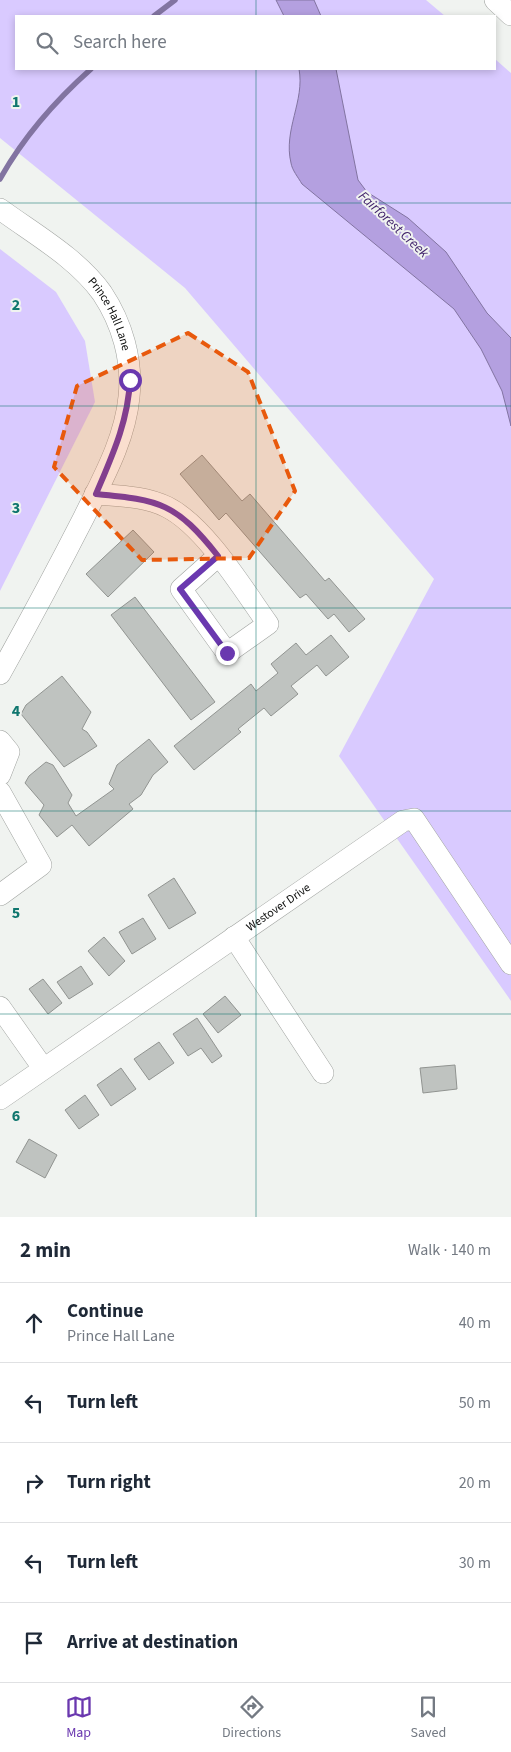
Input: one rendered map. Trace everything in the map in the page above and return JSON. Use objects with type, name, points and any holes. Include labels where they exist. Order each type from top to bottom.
[{"type":"street","points":[[495,0],[511,15]]},
{"type":"street","name":"Prince Hall Lane","points":[[0,674],[51,582],[96,494],[116,449],[126,415],[130,380],[122,333],[113,312],[101,292],[85,274],[3,211]]},
{"type":"street","points":[[96,494],[145,499],[168,507],[198,530],[218,556]]},
{"type":"street","points":[[0,741],[9,752],[0,775]]},
{"type":"street","points":[[0,792],[41,865],[0,895]]},
{"type":"street","name":"Westover Drive","points":[[0,1099],[403,821],[414,820],[511,964]]},
{"type":"street","points":[[234,937],[323,1072]]},
{"type":"street","points":[[0,1007],[43,1068]]},
{"type":"highlighted area","points":[[188,333],[248,372],[295,491],[249,558],[142,560],[54,467],[77,386]]},
{"type":"shaded area","points":[[0,0],[426,0],[444,15],[15,15],[15,70],[496,70],[496,60],[511,73],[511,1001],[339,756],[434,579],[185,288],[0,138]]},
{"type":"shaded area","points":[[0,249],[56,292],[85,341],[95,402],[0,591]]},
{"type":"water","points":[[276,0],[314,0],[321,15],[284,15]]},
{"type":"water","name":"Fairforest Creek","points":[[299,70],[336,70],[358,180],[367,192],[408,218],[446,252],[487,313],[511,338],[511,426],[502,391],[481,349],[454,309],[302,184],[295,174],[289,151],[300,81]]},
{"type":"building","points":[[202,455],[242,501],[250,494],[325,581],[329,578],[365,619],[349,632],[334,614],[328,619],[306,594],[300,598],[226,513],[219,520],[180,474]]},
{"type":"building","points":[[133,530],[154,552],[108,597],[86,574]]},
{"type":"building","points":[[135,597],[215,702],[191,720],[111,615]]},
{"type":"building","points":[[331,635],[349,657],[326,676],[317,665],[291,686],[298,694],[271,716],[264,708],[238,729],[241,732],[194,770],[174,746],[251,684],[256,691],[278,673],[271,664],[296,643],[306,655]]},
{"type":"building","points":[[62,676],[91,712],[82,729],[87,732],[97,746],[64,767],[21,714],[26,705]]},
{"type":"building","points":[[149,739],[168,762],[153,775],[141,795],[129,804],[133,809],[89,846],[72,825],[57,837],[39,815],[44,805],[25,783],[29,776],[46,762],[53,765],[72,795],[68,803],[76,816],[114,789],[109,784],[117,765]]},
{"type":"building","points":[[174,878],[196,913],[169,929],[148,895]]},
{"type":"building","points":[[143,918],[156,939],[132,954],[119,932]]},
{"type":"building","points":[[104,937],[125,961],[109,976],[88,951]]},
{"type":"building","points":[[81,966],[93,984],[69,999],[57,982]]},
{"type":"building","points":[[43,979],[62,1003],[48,1014],[29,989]]},
{"type":"building","points":[[225,996],[241,1015],[218,1033],[203,1014]]},
{"type":"building","points":[[197,1018],[222,1056],[212,1063],[201,1048],[188,1056],[173,1034]]},
{"type":"building","points":[[159,1042],[174,1063],[149,1080],[134,1059]]},
{"type":"building","points":[[455,1065],[457,1089],[423,1093],[420,1068]]},
{"type":"building","points":[[121,1068],[136,1089],[111,1106],[97,1085]]},
{"type":"building","points":[[85,1095],[99,1115],[79,1129],[65,1110]]},
{"type":"building","points":[[29,1139],[57,1155],[45,1178],[16,1162]]},
{"type":"waterway","points":[[155,15],[175,0]]},
{"type":"waterway","points":[[0,179],[19,148],[41,120],[90,70]]},
{"type":"route","points":[[130,380],[129,397],[122,432],[96,494],[145,499],[168,507],[198,530],[218,556],[180,589],[227,653]]}]
